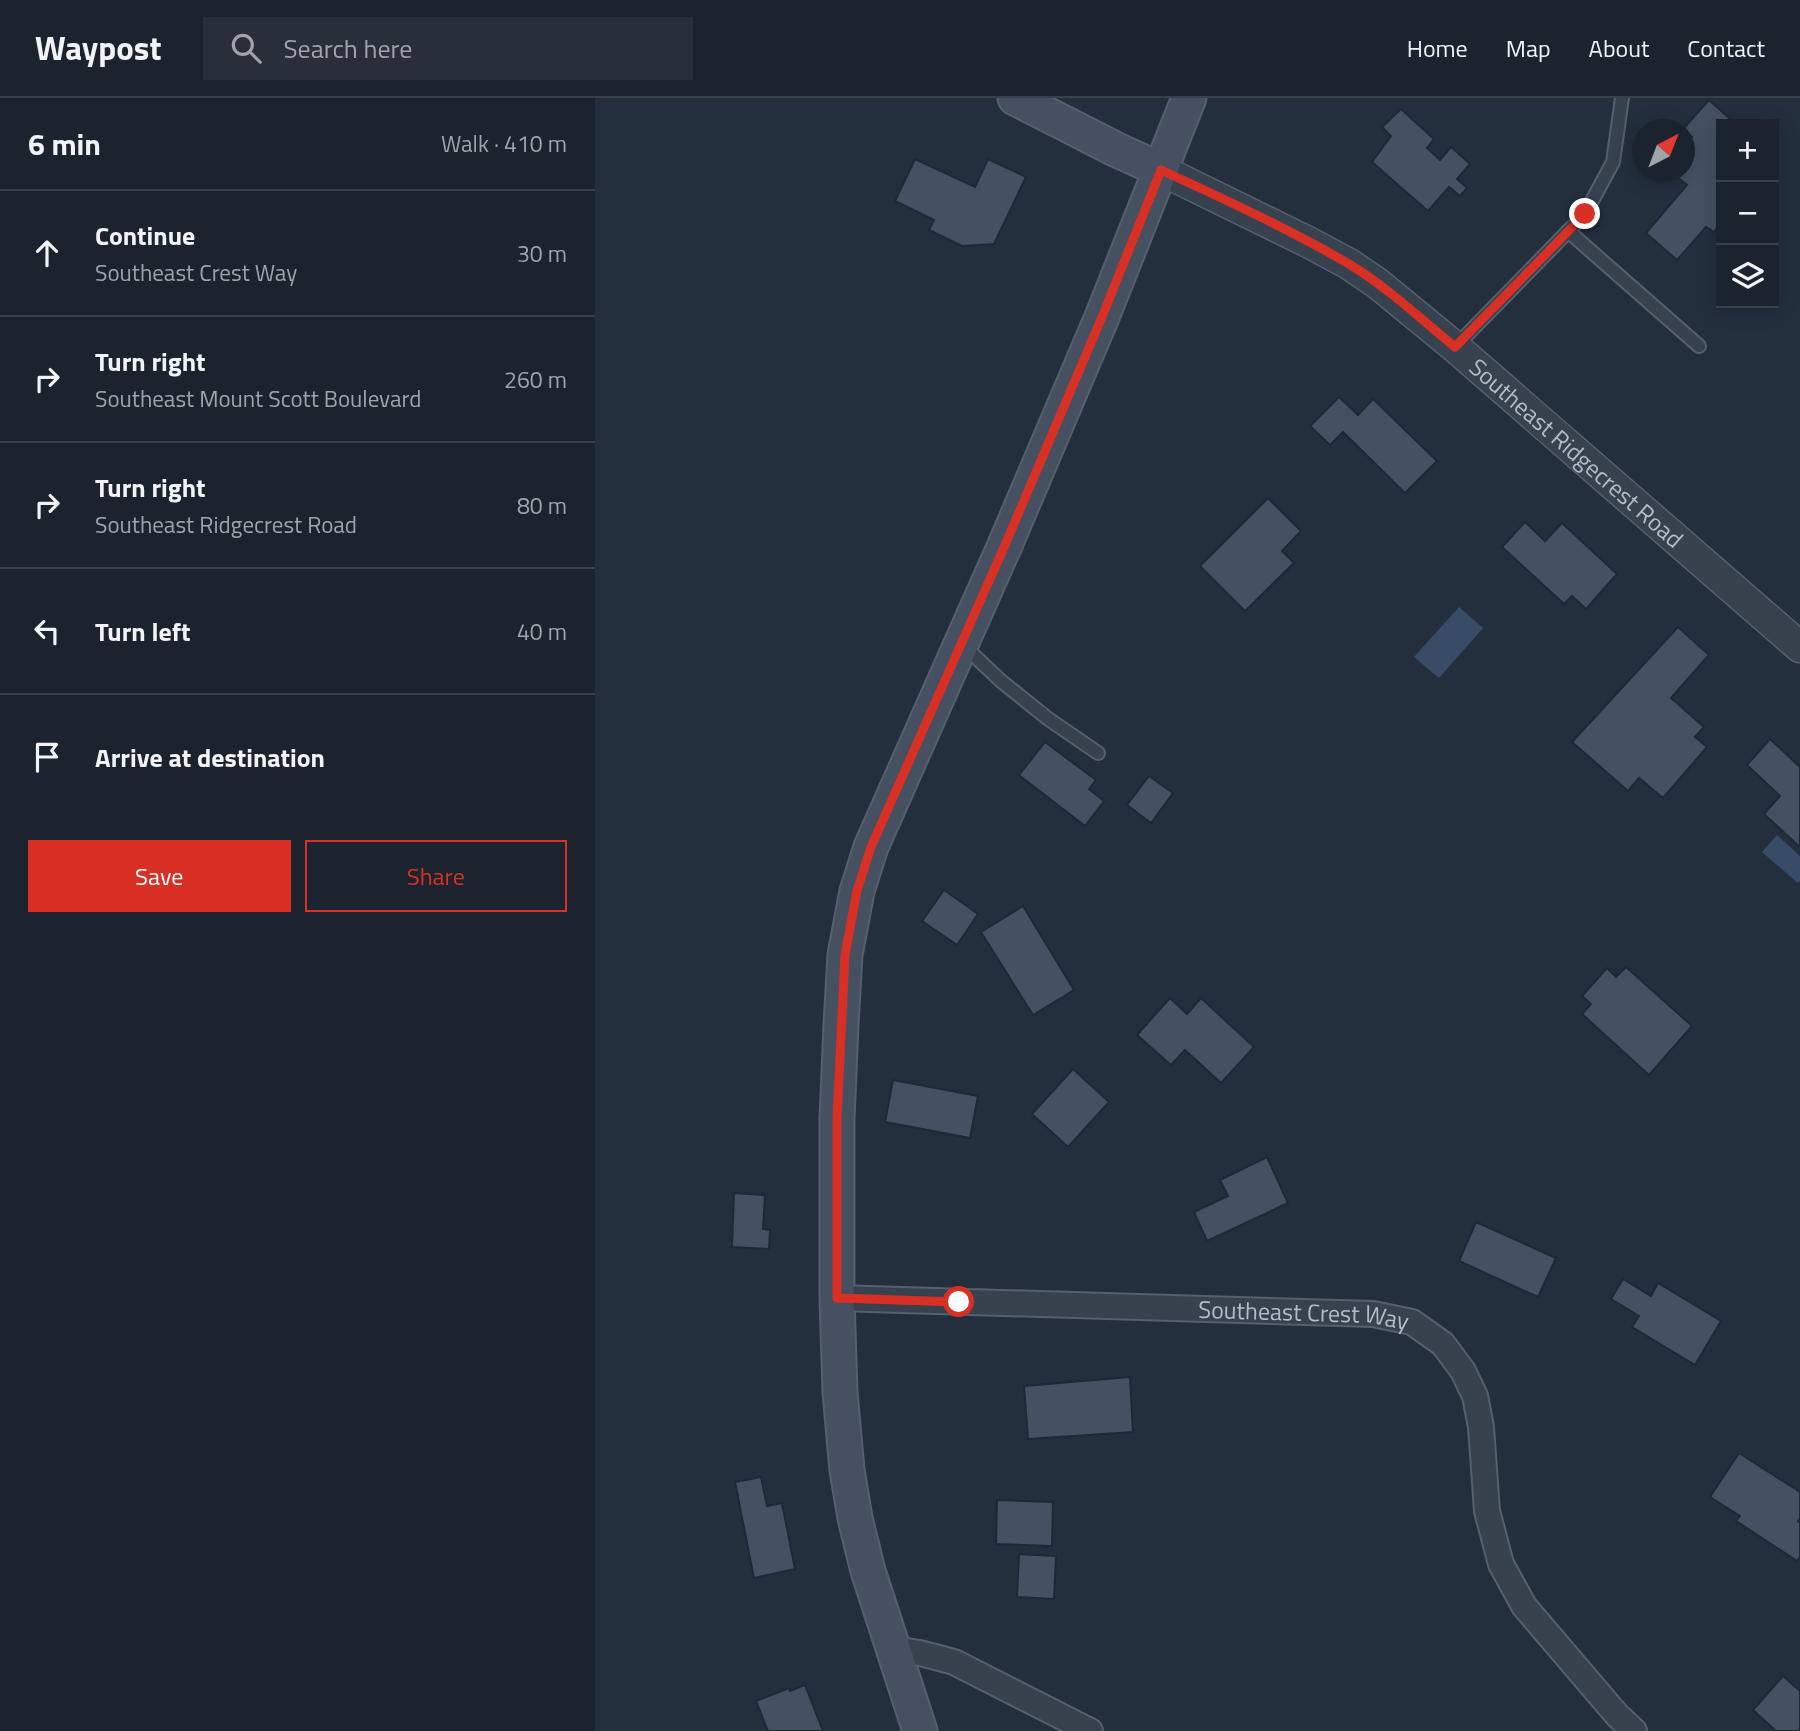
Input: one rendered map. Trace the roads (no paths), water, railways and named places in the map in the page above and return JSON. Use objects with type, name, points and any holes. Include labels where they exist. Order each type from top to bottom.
[{"type":"main road","points":[[1015,98],[1161,170]]},
{"type":"main road","points":[[920,1731],[868,1571],[847,1471],[840,1392],[837,1298],[837,1119],[845,955],[857,891],[871,847],[1097,330],[1189,98]]},
{"type":"street","name":"Southeast Ridgecrest Road","points":[[1161,170],[1349,264],[1377,283],[1455,347],[1800,647]]},
{"type":"street","name":"Southeast Crest Way","points":[[837,1298],[1373,1314],[1412,1322],[1443,1344],[1463,1371],[1475,1396],[1481,1427],[1487,1511],[1501,1564],[1524,1606],[1617,1715],[1634,1731]]},
{"type":"street","points":[[894,1649],[954,1662],[1090,1731]]},
{"type":"lane","points":[[1455,347],[1585,214],[1613,162],[1622,98]]},
{"type":"lane","points":[[1568,231],[1699,345]]},
{"type":"lane","points":[[961,643],[1001,681],[1047,718],[1098,753]]},
{"type":"water","points":[[1459,607],[1483,628],[1439,678],[1414,657]]},
{"type":"water","points":[[1777,835],[1800,856],[1798,883],[1762,852]]}]
